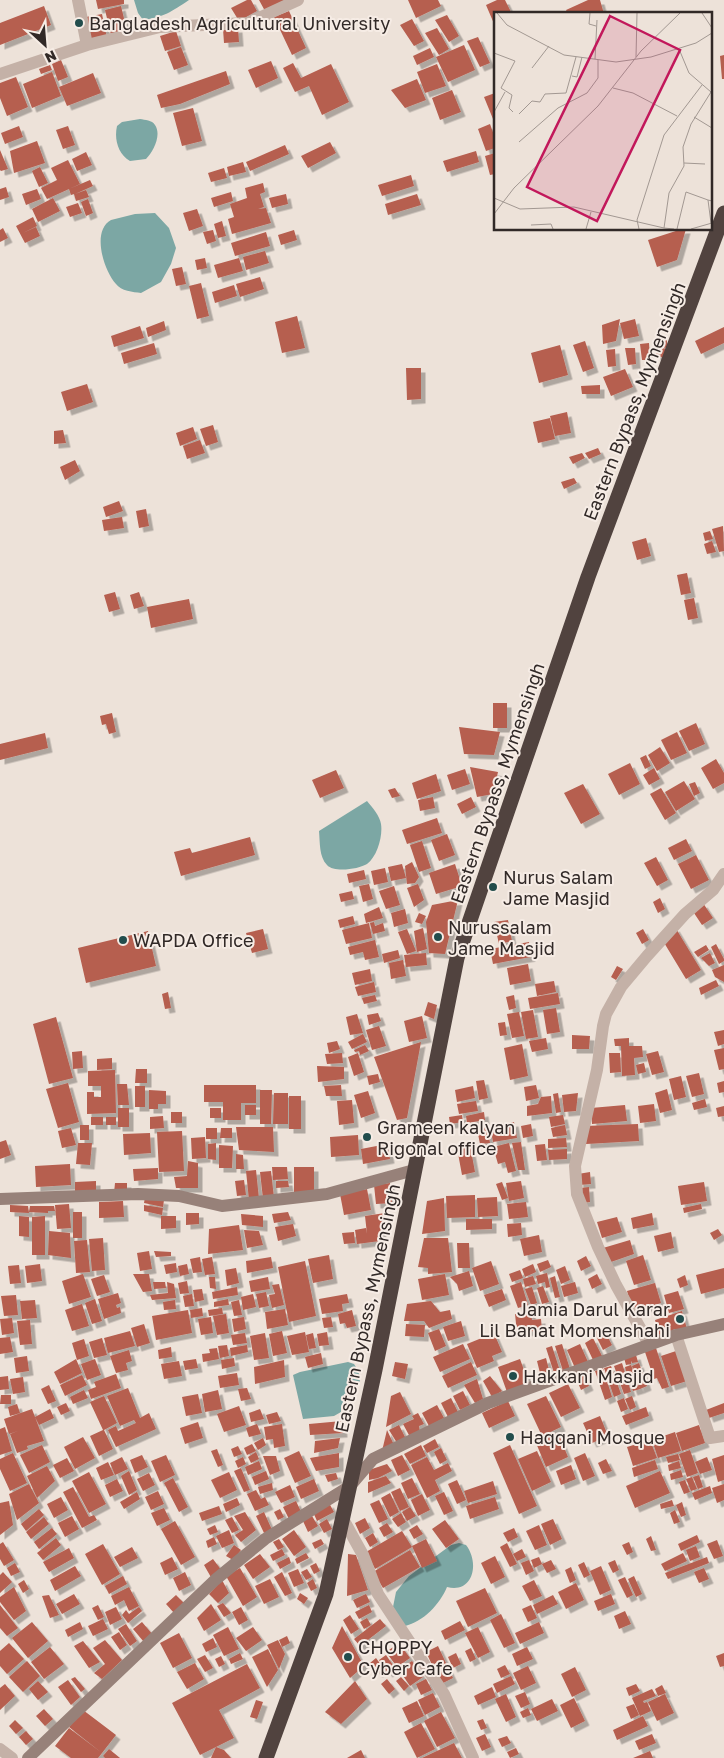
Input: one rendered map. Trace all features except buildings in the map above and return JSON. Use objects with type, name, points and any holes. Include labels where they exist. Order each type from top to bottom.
[{"type":"highway","name":"Eastern Bypass, Mymensingh","points":[[266,1758],[326,1594],[350,1486],[457,958],[588,577],[724,213]]},
{"type":"street","points":[[78,0],[87,46]]},
{"type":"street","points":[[0,74],[87,46],[160,27],[248,23],[298,0]]},
{"type":"street","points":[[649,1344],[616,1285],[598,1247],[577,1194],[575,1166],[596,1070],[602,1026],[606,1014],[622,987],[647,956],[685,914],[713,890],[724,874]]},
{"type":"street","points":[[0,1200],[138,1194],[179,1196],[222,1206],[327,1194],[414,1170]]},
{"type":"street","points":[[28,1758],[215,1580],[265,1539],[350,1486],[373,1459],[488,1403],[649,1344],[676,1335],[724,1324]]},
{"type":"street","points":[[676,1335],[710,1438],[724,1436]]},
{"type":"street","points":[[342,1519],[363,1555],[378,1594],[444,1694],[473,1758]]},
{"type":"street","points":[[0,1749],[12,1758]]},
{"type":"water","points":[[134,0],[189,0],[167,13],[143,20],[138,13]]},
{"type":"water","points":[[140,119],[154,123],[158,134],[154,148],[146,159],[130,161],[122,154],[118,146],[117,126],[122,122]]},
{"type":"water","points":[[155,213],[169,228],[176,248],[171,264],[161,282],[141,293],[124,290],[116,284],[107,270],[101,251],[102,233],[105,225],[111,220],[135,214]]},
{"type":"water","points":[[367,801],[381,824],[380,840],[374,856],[367,864],[358,867],[341,870],[330,867],[324,862],[320,849],[319,831]]},
{"type":"water","points":[[348,1362],[354,1364],[359,1373],[360,1380],[342,1404],[341,1412],[334,1416],[303,1419],[293,1375]]},
{"type":"water","points":[[459,1543],[466,1545],[473,1560],[472,1575],[468,1582],[456,1588],[447,1587],[440,1600],[430,1611],[418,1621],[405,1626],[393,1607],[396,1592],[409,1576],[451,1545]]},
{"type":"place","name":"Bangladesh Agricultural University","points":[[79,23]]},
{"type":"place","name":"Nurus Salam Jame Masjid","points":[[493,887]]},
{"type":"place","name":"Nurussalam Jame Masjid","points":[[438,937]]},
{"type":"place","name":"WAPDA Office","points":[[123,940]]},
{"type":"place","name":"Grameen kalyan Rigonal office","points":[[367,1137]]},
{"type":"place","name":"Jamia Darul Karar Lil Banat Momenshahi","points":[[680,1319]]},
{"type":"place","name":"Hakkani Masjid","points":[[513,1376]]},
{"type":"place","name":"Haqqani Mosque","points":[[510,1437]]},
{"type":"place","name":"CHOPPY Cyber Cafe","points":[[348,1657]]}]
